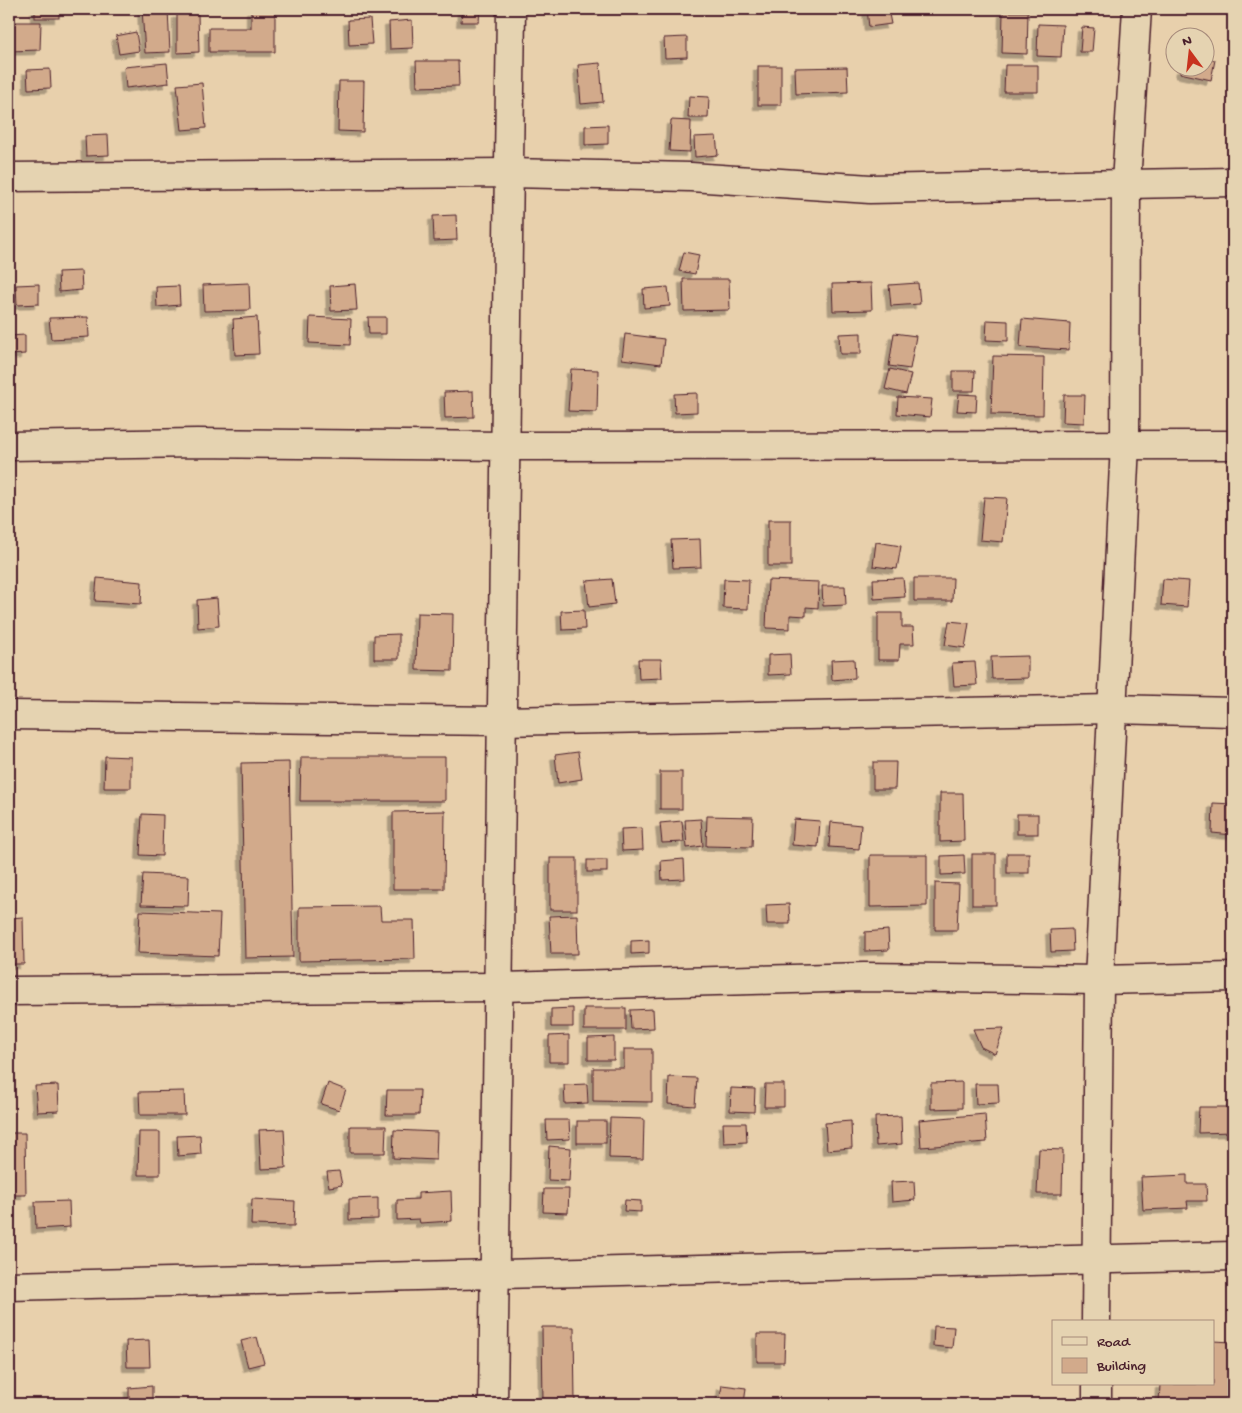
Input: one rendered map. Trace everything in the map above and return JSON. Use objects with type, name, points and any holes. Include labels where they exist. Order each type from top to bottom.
[{"type":"street","points":[[493,1404],[511,9]]},
{"type":"street","points":[[1096,1320],[1098,980],[1125,444],[1126,184],[1137,9]]},
{"type":"street","points":[[9,178],[509,173],[691,177],[870,189],[1233,182]]},
{"type":"street","points":[[9,446],[197,443],[505,446],[1233,445]]},
{"type":"street","points":[[9,715],[502,721],[1112,708],[1233,712]]},
{"type":"street","points":[[9,991],[498,988],[864,977],[1098,980],[1233,977]]},
{"type":"street","points":[[9,1286],[1233,1256]]},
{"type":"street","points":[[1097,1386],[1097,1404]]},
{"type":"building","points":[[35,9],[59,9],[59,18],[35,18]]},
{"type":"building","points":[[142,9],[168,9],[170,52],[145,53]]},
{"type":"building","points":[[251,9],[275,9],[275,52],[209,52],[209,28],[251,28]]},
{"type":"building","points":[[462,9],[480,9],[479,22],[461,22]]},
{"type":"building","points":[[867,9],[888,9],[891,24],[869,27]]},
{"type":"building","points":[[1003,12],[1028,12],[1027,54],[1002,53]]},
{"type":"building","points":[[177,14],[198,14],[199,52],[177,53]]},
{"type":"building","points":[[370,19],[372,44],[349,45],[348,20]]},
{"type":"building","points":[[412,20],[413,48],[390,49],[389,22]]},
{"type":"building","points":[[9,22],[41,22],[40,50],[9,51]]},
{"type":"building","points":[[1038,24],[1063,25],[1061,57],[1037,56]]},
{"type":"building","points":[[1082,27],[1094,28],[1092,52],[1080,52]]},
{"type":"building","points":[[136,32],[139,51],[119,54],[116,36]]},
{"type":"building","points":[[687,37],[687,57],[665,58],[664,38]]},
{"type":"building","points":[[416,61],[458,61],[459,86],[417,87]]},
{"type":"building","points":[[167,63],[169,83],[126,88],[124,67]]},
{"type":"building","points":[[600,63],[603,102],[581,104],[578,65]]},
{"type":"building","points":[[1005,65],[1038,65],[1038,92],[1004,92]]},
{"type":"building","points":[[758,66],[781,66],[781,105],[758,105]]},
{"type":"building","points":[[847,67],[848,92],[796,94],[795,68]]},
{"type":"building","points":[[50,69],[51,88],[28,89],[27,70]]},
{"type":"building","points":[[339,81],[364,81],[363,132],[338,131]]},
{"type":"building","points":[[202,83],[206,128],[182,130],[177,85]]},
{"type":"building","points":[[689,96],[709,97],[708,118],[688,118]]},
{"type":"building","points":[[671,120],[691,121],[690,152],[669,151]]},
{"type":"building","points":[[608,125],[608,144],[585,145],[585,126]]},
{"type":"building","points":[[108,135],[109,155],[86,156],[85,136]]},
{"type":"building","points":[[716,136],[718,155],[695,157],[694,137]]},
{"type":"building","points":[[456,215],[457,240],[434,241],[433,216]]},
{"type":"building","points":[[684,252],[699,255],[695,274],[679,271]]},
{"type":"building","points":[[81,271],[82,290],[59,292],[58,272]]},
{"type":"building","points":[[683,279],[729,279],[730,310],[684,311]]},
{"type":"building","points":[[249,283],[250,310],[204,311],[203,285]]},
{"type":"building","points":[[871,283],[872,310],[833,311],[832,284]]},
{"type":"building","points":[[918,283],[920,304],[891,306],[889,285]]},
{"type":"building","points":[[39,284],[39,304],[17,305],[16,285]]},
{"type":"building","points":[[355,284],[357,310],[331,311],[330,286]]},
{"type":"building","points":[[179,286],[180,305],[157,307],[156,287]]},
{"type":"building","points":[[668,287],[670,306],[644,308],[643,289]]},
{"type":"building","points":[[88,317],[89,337],[51,339],[49,318]]},
{"type":"building","points":[[257,317],[259,354],[235,355],[233,319]]},
{"type":"building","points":[[310,317],[351,319],[350,345],[309,343]]},
{"type":"building","points":[[368,317],[386,317],[386,334],[369,334]]},
{"type":"building","points":[[1022,319],[1070,323],[1069,350],[1020,347]]},
{"type":"building","points":[[987,320],[1008,321],[1008,341],[986,340]]},
{"type":"building","points":[[861,333],[861,354],[840,354],[839,334]]},
{"type":"building","points":[[894,333],[916,336],[910,369],[889,366]]},
{"type":"building","points":[[625,334],[664,339],[661,364],[622,359]]},
{"type":"building","points":[[25,335],[25,354],[9,355],[9,336]]},
{"type":"building","points":[[993,356],[1044,357],[1043,415],[991,414]]},
{"type":"building","points":[[571,369],[598,370],[597,412],[568,411]]},
{"type":"building","points":[[890,369],[911,374],[906,394],[885,389]]},
{"type":"building","points":[[953,371],[975,371],[974,391],[953,391]]},
{"type":"building","points":[[473,391],[474,417],[445,418],[444,392]]},
{"type":"building","points":[[697,393],[697,412],[675,413],[674,394]]},
{"type":"building","points":[[959,394],[977,395],[976,412],[957,411]]},
{"type":"building","points":[[1064,395],[1085,395],[1084,423],[1063,422]]},
{"type":"building","points":[[898,397],[932,399],[930,417],[897,414]]},
{"type":"building","points":[[984,497],[1007,498],[1003,542],[980,540]]},
{"type":"building","points":[[768,520],[791,520],[791,566],[768,566]]},
{"type":"building","points":[[700,539],[701,567],[673,568],[671,540]]},
{"type":"building","points":[[876,542],[901,546],[897,569],[873,566]]},
{"type":"building","points":[[97,578],[142,582],[141,604],[95,601]]},
{"type":"building","points":[[903,578],[905,597],[874,599],[873,579]]},
{"type":"building","points":[[914,578],[953,578],[952,601],[914,601]]},
{"type":"building","points":[[612,579],[615,604],[589,607],[586,581]]},
{"type":"building","points":[[724,579],[749,580],[748,609],[723,608]]},
{"type":"building","points":[[1163,579],[1189,581],[1187,607],[1161,605]]},
{"type":"building","points":[[768,580],[819,582],[818,608],[806,607],[806,616],[790,615],[790,629],[766,628]]},
{"type":"building","points":[[822,586],[845,586],[846,605],[823,606]]},
{"type":"building","points":[[217,598],[219,626],[198,628],[197,600]]},
{"type":"building","points":[[584,610],[585,629],[562,630],[561,611]]},
{"type":"building","points":[[417,613],[453,614],[452,671],[416,670]]},
{"type":"building","points":[[878,613],[902,613],[902,627],[913,627],[914,644],[900,644],[899,660],[878,660]]},
{"type":"building","points":[[949,621],[969,623],[965,648],[945,645]]},
{"type":"building","points":[[399,634],[399,659],[374,659],[374,635]]},
{"type":"building","points":[[790,654],[791,674],[768,675],[768,655]]},
{"type":"building","points":[[1028,656],[1028,678],[992,679],[991,657]]},
{"type":"building","points":[[638,659],[661,659],[662,678],[639,679]]},
{"type":"building","points":[[854,659],[855,678],[832,680],[831,660]]},
{"type":"building","points":[[975,662],[977,685],[954,686],[952,663]]},
{"type":"building","points":[[578,752],[582,779],[558,783],[555,755]]},
{"type":"building","points":[[105,756],[131,757],[131,788],[104,788]]},
{"type":"building","points":[[301,757],[445,757],[445,801],[300,801]]},
{"type":"building","points":[[289,762],[293,957],[245,958],[241,763]]},
{"type":"building","points":[[873,762],[896,762],[895,789],[873,789]]},
{"type":"building","points":[[660,772],[682,772],[682,809],[660,809]]},
{"type":"building","points":[[940,793],[963,793],[964,841],[940,842]]},
{"type":"building","points":[[1213,803],[1233,804],[1233,835],[1212,833]]},
{"type":"building","points":[[445,811],[444,889],[393,889],[393,812]]},
{"type":"building","points":[[142,814],[163,815],[162,856],[140,855]]},
{"type":"building","points":[[1017,814],[1038,814],[1038,834],[1017,834]]},
{"type":"building","points":[[707,816],[753,817],[752,847],[706,846]]},
{"type":"building","points":[[701,819],[703,846],[687,848],[685,820]]},
{"type":"building","points":[[794,819],[820,821],[818,847],[792,845]]},
{"type":"building","points":[[682,821],[684,842],[662,843],[660,823]]},
{"type":"building","points":[[831,822],[861,825],[859,849],[829,847]]},
{"type":"building","points":[[642,828],[643,850],[622,851],[621,829]]},
{"type":"building","points":[[1007,853],[1029,853],[1029,873],[1007,873]]},
{"type":"building","points":[[972,854],[996,854],[996,905],[972,905]]},
{"type":"building","points":[[870,855],[927,855],[927,906],[870,907]]},
{"type":"building","points":[[964,855],[965,874],[941,875],[941,856]]},
{"type":"building","points":[[550,858],[577,858],[577,910],[550,910]]},
{"type":"building","points":[[684,859],[685,879],[662,880],[661,861]]},
{"type":"building","points":[[587,860],[607,860],[607,872],[587,872]]},
{"type":"building","points":[[143,874],[189,876],[188,906],[141,905]]},
{"type":"building","points":[[935,883],[959,884],[957,930],[935,930]]},
{"type":"building","points":[[789,904],[790,924],[767,924],[766,905]]},
{"type":"building","points":[[380,906],[381,920],[414,920],[415,959],[299,961],[299,907]]},
{"type":"building","points":[[140,911],[220,914],[218,956],[138,953]]},
{"type":"building","points":[[577,915],[578,954],[551,954],[549,916]]},
{"type":"building","points":[[23,917],[24,964],[9,964],[9,918]]},
{"type":"building","points":[[1072,929],[1073,951],[1051,952],[1050,930]]},
{"type":"building","points":[[888,930],[889,950],[865,951],[865,932]]},
{"type":"building","points":[[649,940],[649,953],[631,954],[631,941]]},
{"type":"building","points":[[573,1008],[573,1027],[551,1027],[551,1009]]},
{"type":"building","points":[[584,1008],[626,1008],[626,1030],[584,1030]]},
{"type":"building","points":[[653,1009],[654,1028],[631,1029],[630,1010]]},
{"type":"building","points":[[1004,1028],[995,1054],[981,1047],[973,1029]]},
{"type":"building","points":[[569,1035],[569,1062],[549,1062],[549,1036]]},
{"type":"building","points":[[614,1037],[614,1060],[588,1060],[588,1038]]},
{"type":"building","points":[[624,1049],[652,1049],[652,1102],[593,1101],[593,1068],[624,1068]]},
{"type":"building","points":[[669,1077],[697,1078],[695,1106],[668,1104]]},
{"type":"building","points":[[962,1082],[962,1108],[931,1109],[931,1083]]},
{"type":"building","points":[[328,1083],[346,1090],[339,1110],[321,1104]]},
{"type":"building","points":[[587,1084],[588,1103],[565,1104],[564,1085]]},
{"type":"building","points":[[765,1084],[784,1084],[784,1107],[764,1107]]},
{"type":"building","points":[[975,1084],[998,1084],[999,1103],[976,1104]]},
{"type":"building","points":[[58,1085],[59,1111],[37,1112],[35,1086]]},
{"type":"building","points":[[731,1088],[755,1089],[754,1112],[730,1111]]},
{"type":"building","points":[[387,1090],[420,1090],[419,1115],[386,1115]]},
{"type":"building","points":[[184,1091],[185,1115],[140,1115],[139,1092]]},
{"type":"building","points":[[1199,1107],[1233,1107],[1233,1132],[1198,1133]]},
{"type":"building","points":[[985,1114],[987,1142],[921,1147],[919,1120]]},
{"type":"building","points":[[901,1116],[902,1144],[876,1146],[875,1117]]},
{"type":"building","points":[[610,1118],[644,1119],[643,1159],[609,1158]]},
{"type":"building","points":[[546,1120],[569,1120],[570,1139],[547,1140]]},
{"type":"building","points":[[577,1121],[606,1121],[606,1143],[577,1143]]},
{"type":"building","points":[[851,1121],[852,1148],[827,1150],[825,1123]]},
{"type":"building","points":[[723,1123],[746,1123],[747,1142],[724,1143]]},
{"type":"building","points":[[350,1126],[386,1126],[385,1153],[350,1153]]},
{"type":"building","points":[[284,1129],[286,1168],[261,1169],[259,1130]]},
{"type":"building","points":[[394,1130],[437,1132],[436,1160],[393,1158]]},
{"type":"building","points":[[139,1132],[160,1132],[160,1175],[138,1175]]},
{"type":"building","points":[[9,1133],[25,1133],[26,1195],[9,1195]]},
{"type":"building","points":[[200,1135],[201,1154],[178,1156],[177,1136]]},
{"type":"building","points":[[549,1146],[571,1148],[569,1181],[548,1180]]},
{"type":"building","points":[[1039,1149],[1063,1150],[1062,1194],[1037,1194]]},
{"type":"building","points":[[339,1171],[342,1185],[329,1187],[327,1172]]},
{"type":"building","points":[[1187,1175],[1187,1184],[1206,1184],[1207,1201],[1187,1201],[1188,1208],[1143,1210],[1141,1177]]},
{"type":"building","points":[[914,1181],[915,1200],[892,1202],[891,1182]]},
{"type":"building","points":[[544,1189],[569,1189],[568,1213],[543,1212]]},
{"type":"building","points":[[451,1191],[452,1221],[420,1223],[419,1219],[397,1220],[397,1200],[418,1199],[418,1193]]},
{"type":"building","points":[[378,1198],[378,1219],[349,1220],[349,1199]]},
{"type":"building","points":[[252,1199],[295,1201],[294,1226],[251,1225]]},
{"type":"building","points":[[625,1200],[641,1201],[641,1212],[624,1211]]},
{"type":"building","points":[[69,1201],[70,1227],[36,1229],[35,1202]]},
{"type":"building","points":[[934,1326],[954,1327],[952,1348],[933,1346]]},
{"type":"building","points":[[542,1327],[574,1327],[575,1404],[543,1404]]},
{"type":"building","points":[[757,1334],[785,1334],[784,1362],[757,1362]]},
{"type":"building","points":[[257,1337],[264,1363],[248,1367],[241,1341]]},
{"type":"building","points":[[149,1340],[150,1367],[127,1367],[126,1341]]},
{"type":"building","points":[[1214,1341],[1233,1342],[1233,1404],[1159,1404],[1160,1386],[1214,1386]]},
{"type":"building","points":[[722,1385],[746,1388],[744,1404],[719,1404]]},
{"type":"building","points":[[152,1386],[152,1404],[129,1404],[129,1388]]},
{"type":"building","points":[[371,1400],[371,1404],[345,1404],[345,1403]]}]
